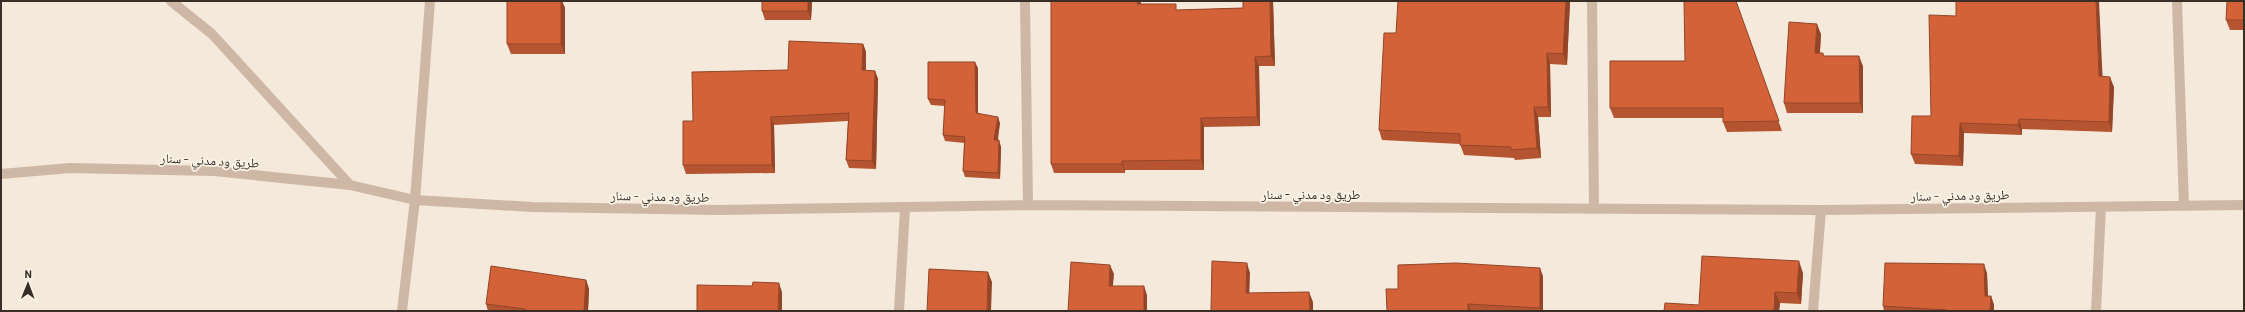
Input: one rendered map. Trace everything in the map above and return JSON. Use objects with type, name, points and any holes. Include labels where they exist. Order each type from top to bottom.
[{"type":"street","points":[[171,1],[212,34],[350,186]]},
{"type":"street","points":[[402,311],[415,200],[430,1]]},
{"type":"street","points":[[1025,1],[1028,205]]},
{"type":"street","points":[[1592,1],[1594,207]]},
{"type":"street","points":[[2177,1],[2184,206]]},
{"type":"street","name":"طريق ود مدني - سنار","points":[[1,174],[70,168],[214,171],[350,186],[415,200],[532,207],[719,210],[1028,205],[1594,207],[1821,210],[2244,205]]},
{"type":"street","points":[[2096,311],[2100,207]]},
{"type":"street","points":[[899,311],[905,208]]},
{"type":"street","points":[[1813,311],[1821,210]]},
{"type":"building","points":[[507,1],[561,1],[561,44],[507,44]]},
{"type":"building","points":[[762,1],[808,1],[808,11],[762,11]]},
{"type":"building","points":[[1051,1],[1138,1],[1137,4],[1176,4],[1176,10],[1243,8],[1243,1],[1270,1],[1271,56],[1255,57],[1257,117],[1201,118],[1201,160],[1122,161],[1122,164],[1051,164]]},
{"type":"building","points":[[1398,1],[1566,1],[1563,54],[1547,53],[1548,107],[1534,107],[1537,148],[1511,150],[1511,147],[1460,145],[1460,134],[1379,130],[1384,33],[1396,33]]},
{"type":"building","points":[[1684,1],[1736,1],[1779,121],[1723,122],[1723,108],[1610,108],[1610,61],[1685,61]]},
{"type":"building","points":[[1956,1],[2096,1],[2099,76],[2110,77],[2109,122],[2019,119],[2018,125],[1960,123],[1959,156],[1911,154],[1912,116],[1931,116],[1929,15],[1956,16]]},
{"type":"building","points":[[2227,1],[2244,1],[2244,20],[2226,20]]},
{"type":"building","points":[[1789,22],[1817,24],[1815,53],[1823,53],[1823,56],[1859,56],[1860,103],[1784,103]]},
{"type":"building","points":[[789,41],[863,44],[862,70],[875,71],[872,161],[846,160],[849,113],[771,117],[772,165],[683,165],[683,121],[693,121],[692,72],[788,70]]},
{"type":"building","points":[[928,62],[975,62],[976,113],[998,117],[994,140],[999,140],[998,173],[963,171],[965,137],[943,135],[945,100],[928,99]]},
{"type":"building","points":[[1702,256],[1799,261],[1797,293],[1775,292],[1774,311],[1664,311],[1665,303],[1699,305]]},
{"type":"building","points":[[1212,261],[1247,263],[1246,293],[1309,292],[1310,311],[1211,311]]},
{"type":"building","points":[[1071,262],[1110,265],[1109,286],[1144,286],[1144,311],[1068,311]]},
{"type":"building","points":[[1456,263],[1540,268],[1540,308],[1468,304],[1468,311],[1387,311],[1386,289],[1398,289],[1398,265]]},
{"type":"building","points":[[1885,263],[1984,264],[1985,296],[1991,296],[1990,311],[1947,311],[1883,306]]},
{"type":"building","points":[[491,266],[586,280],[584,311],[525,311],[525,309],[486,304]]},
{"type":"building","points":[[929,269],[988,272],[987,311],[927,311]]},
{"type":"building","points":[[753,282],[779,283],[778,311],[697,311],[697,285],[752,286]]}]
